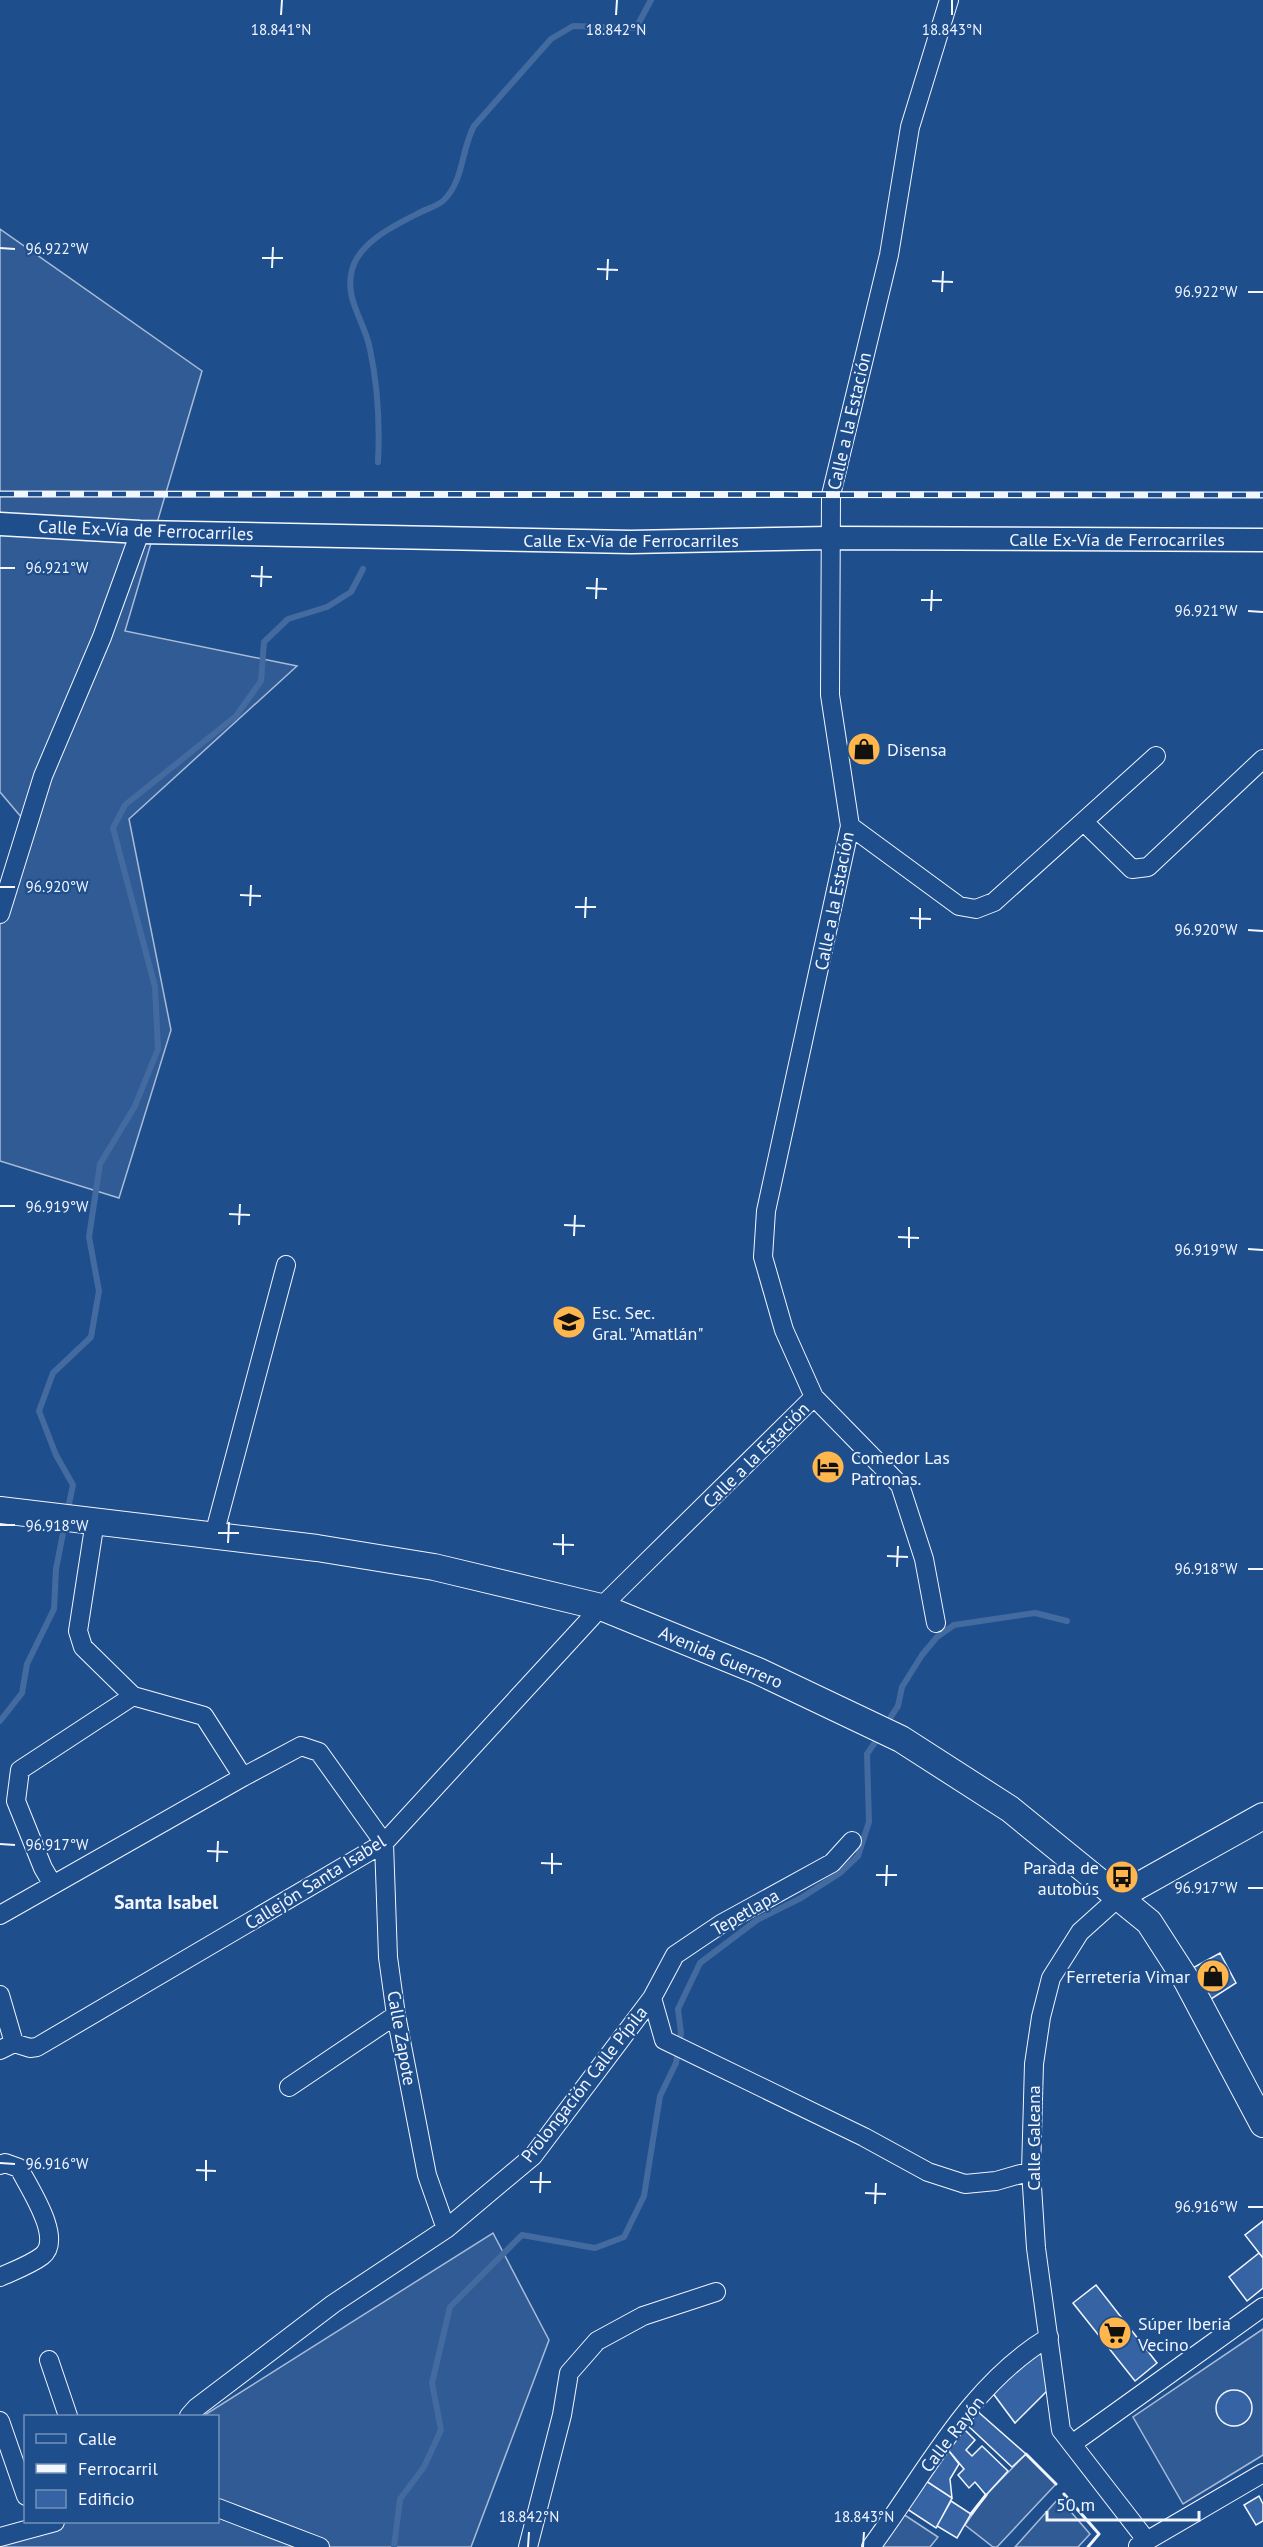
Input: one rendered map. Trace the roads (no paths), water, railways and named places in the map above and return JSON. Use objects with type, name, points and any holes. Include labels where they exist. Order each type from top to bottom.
[{"type":"main road","name":"Avenida Guerrero","points":[[0,1510],[214,1535],[434,1567],[601,1607],[758,1671],[901,1739],[1010,1809],[1120,1896],[1149,1922],[1187,1981],[1263,2124]]},
{"type":"main road","name":"Calle Galeana","points":[[1120,1896],[1263,1816]]},
{"type":"street","name":"Calle a la Estación","points":[[601,1607],[814,1397],[784,1330],[763,1257],[766,1211],[850,826],[830,695],[831,495],[889,255],[910,127],[949,0]]},
{"type":"street","name":"Calle Ex-Vía de Ferrocarriles","points":[[0,524],[140,532],[631,542],[829,538],[1263,540]]},
{"type":"street","points":[[1,906],[43,776],[102,637],[140,532]]},
{"type":"street","points":[[850,826],[959,906],[976,909],[994,902],[1156,756]]},
{"type":"street","points":[[1084,822],[1132,869],[1148,867],[1263,759]]},
{"type":"street","points":[[214,1535],[286,1265]]},
{"type":"street","points":[[814,1397],[900,1485],[924,1559],[936,1623]]},
{"type":"street","points":[[88,1520],[78,1631],[82,1647],[133,1696],[204,1716],[243,1777]]},
{"type":"street","name":"Callejón Santa Isabel","points":[[7,2047],[37,2047],[384,1843],[601,1607]]},
{"type":"street","points":[[53,1885],[43,1868],[16,1801],[20,1770],[133,1696]]},
{"type":"street","points":[[0,1915],[301,1746],[319,1752],[384,1843]]},
{"type":"street","name":"Tepetlapa","points":[[652,1998],[675,1955],[721,1924],[832,1863],[852,1841]]},
{"type":"street","name":"Calle Zapote","points":[[384,1843],[388,1957],[396,2015],[427,2175],[446,2229]]},
{"type":"street","name":"Calle Galeana","points":[[1120,1896],[1080,1932],[1051,1978],[1041,2017],[1034,2064],[1031,2171],[1036,2248],[1061,2430],[1142,2544]]},
{"type":"street","points":[[0,1995],[7,2047]]},
{"type":"street","name":"Prolongación Calle Pípila","points":[[652,1998],[664,2040],[864,2137],[928,2172],[965,2184],[996,2181],[1031,2171]]},
{"type":"street","name":"Prolongación Calle Pípila","points":[[190,2415],[333,2304],[446,2229],[533,2156],[652,1998]]},
{"type":"street","points":[[289,2086],[396,2015]]},
{"type":"street","points":[[0,2165],[5,2163],[19,2168],[50,2230],[50,2245],[43,2256],[0,2277]]},
{"type":"street","points":[[528,2547],[561,2415],[569,2373],[597,2341],[643,2316],[716,2292]]},
{"type":"street","points":[[1072,2444],[1263,2307]]},
{"type":"street","name":"Calle Rayón","points":[[871,2547],[945,2438],[999,2375],[1026,2352],[1049,2337]]},
{"type":"street","points":[[49,2360],[68,2415]]},
{"type":"street","points":[[0,2421],[24,2490]]},
{"type":"street","points":[[1142,2544],[1263,2473]]},
{"type":"street","points":[[219,2508],[320,2547]]},
{"type":"street","points":[[0,2538],[35,2525]]},
{"type":"waterway","points":[[378,462],[378,405],[373,363],[351,291],[350,281],[356,260],[362,251],[379,236],[444,200],[459,174],[474,126],[551,39],[573,26],[636,28],[651,0]]},
{"type":"waterway","points":[[67,1513],[73,1485],[56,1455],[39,1411],[53,1373],[91,1337],[99,1291],[89,1237],[100,1164],[135,1106],[158,1049],[155,987],[113,828],[125,805],[236,716],[261,681],[264,642],[288,619],[327,607],[351,592],[363,569]]},
{"type":"waterway","points":[[0,1721],[22,1693],[27,1664],[54,1609],[56,1569],[65,1523]]},
{"type":"waterway","points":[[885,1726],[898,1706],[902,1687],[922,1655],[937,1637],[954,1625],[1035,1613],[1067,1621]]},
{"type":"waterway","points":[[394,2547],[400,2499],[424,2467],[441,2430],[432,2383],[450,2307],[522,2235],[595,2248],[624,2237],[644,2196],[660,2096],[676,2063],[681,2033],[678,2009],[700,1963],[757,1920],[801,1898],[840,1873],[858,1856],[869,1822],[867,1754],[880,1735]]},
{"type":"railway","points":[[0,494],[1263,495]]},
{"type":"place","name":"Disensa","points":[[864,749]]},
{"type":"place","name":"Esc. Sec. Gral. \"Amatlán\"","points":[[569,1322]]},
{"type":"place","name":"Comedor Las Patronas.","points":[[828,1467]]},
{"type":"place","name":"Parada de autobús","points":[[1122,1877]]},
{"type":"place","name":"Ferretería Vimar","points":[[1213,1976]]},
{"type":"place","name":"Súper Iberia Vecino","points":[[1115,2333]]},
{"type":"district","name":"Santa Isabel","points":[[166,1902]]}]
